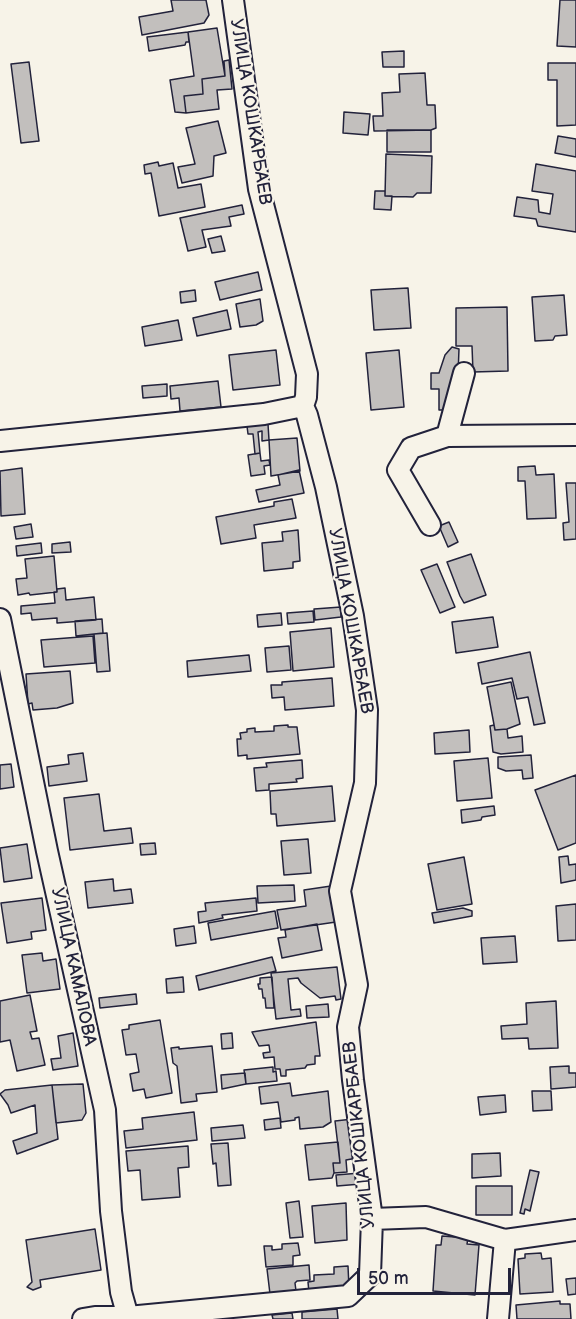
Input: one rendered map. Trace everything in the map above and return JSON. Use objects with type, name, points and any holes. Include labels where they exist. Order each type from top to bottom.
[{"type":"street","name":"УЛИЦА КОШКАРБАЕВ","points":[[92,1318],[128,1317],[348,1296],[370,1275],[372,1219],[348,1027],[357,985],[340,891],[365,783],[367,710],[353,616],[326,487],[308,415],[303,406],[306,397],[307,374],[259,189],[233,0]]},
{"type":"street","points":[[447,436],[464,374]]},
{"type":"street","points":[[0,441],[264,414],[303,406]]},
{"type":"street","points":[[430,525],[398,470],[411,448],[447,436],[576,435]]},
{"type":"street","name":"УЛИЦА КАМАЛОВА","points":[[0,619],[54,885],[105,1110],[111,1211],[121,1292],[128,1317]]},
{"type":"street","points":[[372,1219],[426,1217],[504,1240],[576,1230]]},
{"type":"street","points":[[498,1319],[504,1240]]},
{"type":"building","points":[[171,0],[206,0],[209,15],[204,23],[142,35],[139,17],[173,11]]},
{"type":"building","points":[[560,0],[576,0],[576,47],[557,46]]},
{"type":"building","points":[[217,28],[225,76],[202,79],[203,94],[184,96],[186,113],[175,112],[170,80],[194,76],[188,32]]},
{"type":"building","points":[[188,32],[189,42],[185,45],[149,51],[147,37]]},
{"type":"building","points":[[404,51],[404,67],[383,67],[382,52]]},
{"type":"building","points":[[229,60],[232,89],[217,90],[219,109],[186,113],[184,96],[203,94],[202,79],[225,76],[224,61]]},
{"type":"building","points":[[29,62],[39,141],[21,143],[11,64]]},
{"type":"building","points":[[548,63],[576,63],[576,125],[557,126],[557,80],[548,80]]},
{"type":"building","points":[[425,73],[427,105],[435,105],[436,128],[374,131],[373,116],[383,116],[382,93],[400,92],[399,74]]},
{"type":"building","points":[[344,112],[370,114],[368,135],[343,133]]},
{"type":"building","points":[[218,121],[226,153],[214,156],[213,176],[182,183],[178,167],[195,164],[186,128]]},
{"type":"building","points":[[387,130],[431,130],[431,152],[387,152]]},
{"type":"building","points":[[558,136],[576,139],[576,157],[555,153]]},
{"type":"building","points":[[386,154],[432,156],[431,193],[417,193],[413,197],[385,196]]},
{"type":"building","points":[[158,162],[159,166],[173,163],[178,188],[201,184],[205,207],[159,216],[151,173],[145,174],[144,165]]},
{"type":"building","points":[[536,164],[576,171],[576,232],[538,226],[536,219],[514,216],[517,197],[538,200],[539,212],[550,214],[553,194],[532,191]]},
{"type":"building","points":[[375,191],[385,191],[385,196],[392,196],[391,210],[374,209]]},
{"type":"building","points":[[242,205],[244,214],[229,217],[231,226],[202,230],[206,247],[188,251],[180,218]]},
{"type":"building","points":[[221,236],[225,251],[212,253],[208,239]]},
{"type":"building","points":[[258,272],[262,290],[220,300],[215,282]]},
{"type":"building","points":[[408,288],[411,328],[374,330],[371,290]]},
{"type":"building","points":[[195,290],[196,301],[181,303],[180,292]]},
{"type":"building","points":[[564,295],[567,335],[555,336],[553,340],[535,341],[532,297]]},
{"type":"building","points":[[260,299],[263,321],[256,325],[240,327],[236,304]]},
{"type":"building","points":[[507,307],[508,371],[473,372],[472,346],[456,346],[456,308]]},
{"type":"building","points":[[227,310],[231,329],[197,336],[193,318]]},
{"type":"building","points":[[178,320],[182,340],[145,346],[142,327]]},
{"type":"building","points":[[452,347],[459,349],[458,375],[445,410],[439,410],[439,389],[431,389],[431,373],[439,373],[445,355]]},
{"type":"building","points":[[276,350],[280,385],[233,390],[229,355]]},
{"type":"building","points":[[399,350],[404,407],[371,410],[366,353]]},
{"type":"building","points":[[218,381],[221,407],[180,411],[179,398],[171,399],[170,386]]},
{"type":"building","points":[[167,384],[167,396],[143,398],[142,386]]},
{"type":"building","points":[[268,424],[269,440],[262,441],[262,431],[258,432],[260,453],[255,454],[253,434],[248,434],[247,426]]},
{"type":"building","points":[[297,438],[300,471],[271,476],[269,440]]},
{"type":"building","points":[[260,453],[261,461],[269,460],[270,465],[264,466],[265,474],[251,476],[248,455]]},
{"type":"building","points":[[535,466],[536,475],[554,474],[556,518],[527,519],[525,481],[518,481],[518,467]]},
{"type":"building","points":[[22,468],[25,514],[1,516],[0,471]]},
{"type":"building","points":[[299,470],[304,493],[259,502],[256,490],[280,485],[278,475]]},
{"type":"building","points":[[566,483],[576,483],[576,539],[564,540],[563,523],[569,522]]},
{"type":"building","points":[[292,499],[296,518],[254,525],[256,538],[221,544],[216,517],[274,506],[274,502]]},
{"type":"building","points":[[449,522],[458,542],[448,547],[439,526]]},
{"type":"building","points":[[31,524],[33,537],[16,539],[14,527]]},
{"type":"building","points":[[298,530],[300,561],[293,562],[293,568],[264,571],[262,543],[283,541],[282,532]]},
{"type":"building","points":[[70,542],[71,552],[52,553],[52,544]]},
{"type":"building","points":[[41,543],[42,553],[17,556],[16,546]]},
{"type":"building","points":[[471,554],[486,595],[464,603],[447,562]]},
{"type":"building","points":[[54,556],[57,592],[18,595],[16,579],[27,578],[25,559]]},
{"type":"building","points":[[437,564],[455,607],[440,613],[421,570]]},
{"type":"building","points":[[65,588],[66,600],[94,597],[96,620],[57,623],[57,618],[32,620],[31,613],[21,614],[21,606],[55,603],[54,592]]},
{"type":"building","points":[[341,607],[341,617],[315,620],[314,609]]},
{"type":"building","points":[[313,611],[314,622],[288,624],[287,613]]},
{"type":"building","points":[[281,613],[282,625],[258,627],[257,615]]},
{"type":"building","points":[[493,617],[498,647],[456,653],[452,622]]},
{"type":"building","points":[[102,619],[103,633],[76,636],[75,621]]},
{"type":"building","points":[[331,628],[334,667],[293,671],[290,632]]},
{"type":"building","points":[[107,633],[110,671],[97,672],[94,634]]},
{"type":"building","points":[[93,636],[95,663],[44,667],[41,640]]},
{"type":"building","points":[[289,646],[291,670],[267,672],[265,648]]},
{"type":"building","points":[[530,652],[545,723],[534,725],[528,697],[517,699],[512,678],[482,684],[478,663]]},
{"type":"building","points":[[249,655],[251,671],[188,677],[187,661]]},
{"type":"building","points":[[70,671],[73,703],[57,708],[33,710],[32,703],[28,704],[26,674]]},
{"type":"building","points":[[332,678],[334,706],[285,710],[284,697],[272,698],[271,685]]},
{"type":"building","points":[[511,682],[520,724],[507,729],[495,730],[487,687]]},
{"type":"building","points":[[288,725],[288,727],[297,727],[300,754],[247,759],[247,755],[238,756],[237,739],[241,739],[240,733],[255,728],[255,732],[274,731],[274,726]]},
{"type":"building","points":[[494,725],[495,730],[507,729],[508,738],[522,736],[523,752],[501,754],[493,752],[490,726]]},
{"type":"building","points":[[469,730],[470,752],[435,754],[434,733]]},
{"type":"building","points":[[83,753],[87,781],[49,786],[47,767],[69,764],[68,755]]},
{"type":"building","points":[[531,755],[533,778],[523,779],[522,770],[506,771],[498,768],[498,757]]},
{"type":"building","points":[[488,758],[492,798],[457,801],[454,761]]},
{"type":"building","points":[[302,760],[303,778],[296,779],[297,782],[269,784],[269,790],[256,791],[254,768],[267,767],[266,763]]},
{"type":"building","points":[[11,764],[14,787],[0,789],[0,765]]},
{"type":"building","points":[[576,775],[576,843],[558,850],[535,790]]},
{"type":"building","points":[[332,786],[335,821],[277,826],[276,814],[271,814],[270,791]]},
{"type":"building","points":[[99,794],[104,831],[131,828],[133,843],[70,850],[64,798]]},
{"type":"building","points":[[494,806],[495,815],[462,823],[461,810]]},
{"type":"building","points":[[308,839],[311,873],[284,875],[281,841]]},
{"type":"building","points":[[155,843],[156,854],[141,855],[140,844]]},
{"type":"building","points":[[27,844],[32,878],[4,882],[0,848]]},
{"type":"building","points":[[568,856],[569,865],[576,864],[576,880],[561,883],[559,857]]},
{"type":"building","points":[[464,857],[472,904],[437,910],[428,864]]},
{"type":"building","points":[[113,879],[114,891],[131,889],[133,903],[88,908],[85,882]]},
{"type":"building","points":[[294,885],[295,901],[258,903],[257,886]]},
{"type":"building","points":[[331,886],[336,922],[281,930],[277,910],[306,906],[304,890]]},
{"type":"building","points":[[42,898],[46,930],[31,932],[32,939],[7,943],[1,903]]},
{"type":"building","points":[[256,898],[257,911],[222,915],[223,918],[199,923],[198,912],[206,911],[205,903]]},
{"type":"building","points":[[576,904],[576,940],[558,941],[556,906]]},
{"type":"building","points":[[463,908],[472,911],[472,916],[434,923],[432,913]]},
{"type":"building","points":[[275,911],[278,928],[211,940],[208,923]]},
{"type":"building","points":[[317,924],[322,950],[282,958],[278,938],[286,937],[285,930]]},
{"type":"building","points":[[194,926],[196,943],[176,946],[174,929]]},
{"type":"building","points":[[515,936],[517,962],[483,964],[481,938]]},
{"type":"building","points":[[42,953],[43,961],[56,959],[60,989],[27,993],[22,955]]},
{"type":"building","points":[[272,957],[276,971],[199,990],[196,976]]},
{"type":"building","points":[[337,967],[341,999],[336,1000],[335,996],[320,998],[298,978],[288,979],[291,1010],[300,1009],[301,1016],[276,1019],[271,973]]},
{"type":"building","points":[[183,977],[184,992],[167,993],[166,979]]},
{"type":"building","points":[[272,977],[274,1008],[266,1008],[262,989],[259,989],[258,984],[260,984],[260,978]]},
{"type":"building","points":[[136,994],[137,1004],[100,1008],[99,998]]},
{"type":"building","points":[[30,995],[37,1031],[30,1032],[32,1039],[39,1038],[45,1065],[17,1071],[10,1040],[0,1042],[0,1001]]},
{"type":"building","points":[[556,1001],[558,1048],[529,1049],[528,1038],[502,1039],[501,1026],[527,1024],[526,1003]]},
{"type":"building","points":[[328,1004],[329,1017],[307,1018],[306,1006]]},
{"type":"building","points":[[160,1020],[172,1093],[146,1098],[144,1089],[133,1091],[130,1074],[139,1072],[136,1054],[126,1055],[122,1030],[129,1029],[129,1025]]},
{"type":"building","points":[[316,1022],[320,1056],[315,1056],[315,1064],[307,1065],[305,1068],[286,1070],[286,1076],[281,1076],[280,1069],[275,1069],[274,1057],[264,1058],[263,1053],[270,1052],[269,1045],[259,1046],[252,1032]]},
{"type":"building","points":[[73,1033],[78,1066],[53,1070],[51,1059],[61,1058],[58,1036]]},
{"type":"building","points":[[232,1033],[233,1048],[222,1049],[221,1034]]},
{"type":"building","points":[[212,1046],[217,1092],[196,1094],[197,1101],[181,1103],[177,1066],[173,1063],[171,1048]]},
{"type":"building","points":[[569,1066],[569,1073],[576,1073],[576,1087],[551,1089],[550,1067]]},
{"type":"building","points":[[273,1067],[277,1081],[246,1084],[244,1070]]},
{"type":"building","points":[[245,1073],[246,1084],[222,1089],[221,1075]]},
{"type":"building","points":[[290,1083],[292,1096],[328,1091],[331,1122],[323,1127],[300,1129],[299,1117],[295,1120],[281,1122],[278,1102],[261,1104],[259,1087]]},
{"type":"building","points":[[83,1084],[86,1113],[82,1120],[56,1123],[52,1085]]},
{"type":"building","points":[[52,1085],[58,1139],[17,1154],[13,1141],[37,1133],[35,1105],[11,1113],[0,1094],[5,1090]]},
{"type":"building","points":[[532,1091],[551,1091],[552,1110],[533,1111]]},
{"type":"building","points":[[505,1095],[506,1112],[480,1115],[478,1097]]},
{"type":"building","points":[[194,1112],[197,1140],[126,1148],[124,1131],[143,1129],[142,1118]]},
{"type":"building","points":[[280,1118],[281,1128],[265,1130],[264,1120]]},
{"type":"building","points":[[353,1119],[357,1158],[346,1160],[347,1172],[334,1173],[333,1163],[340,1163],[335,1121]]},
{"type":"building","points":[[243,1125],[245,1138],[212,1141],[211,1128]]},
{"type":"building","points":[[338,1142],[340,1163],[333,1163],[332,1178],[309,1180],[305,1145]]},
{"type":"building","points":[[228,1143],[231,1185],[218,1186],[216,1163],[213,1164],[211,1144]]},
{"type":"building","points":[[188,1146],[189,1167],[178,1168],[180,1197],[142,1200],[140,1170],[128,1171],[126,1151]]},
{"type":"building","points":[[500,1153],[501,1176],[472,1178],[472,1154]]},
{"type":"building","points":[[530,1170],[539,1172],[530,1211],[525,1209],[524,1214],[520,1213]]},
{"type":"building","points":[[360,1173],[361,1184],[337,1186],[336,1175]]},
{"type":"building","points":[[476,1186],[512,1186],[512,1215],[476,1215]]},
{"type":"building","points":[[299,1201],[303,1237],[290,1238],[286,1203]]},
{"type":"building","points":[[346,1203],[347,1240],[315,1243],[312,1206]]},
{"type":"building","points":[[95,1229],[101,1270],[40,1280],[41,1287],[33,1290],[27,1287],[32,1282],[26,1240]]},
{"type":"building","points":[[442,1236],[468,1238],[467,1244],[479,1245],[475,1295],[433,1291],[436,1245],[441,1245]]},
{"type":"building","points":[[298,1243],[300,1255],[293,1256],[293,1265],[266,1267],[264,1246],[272,1246],[272,1250],[282,1249],[282,1244]]},
{"type":"building","points":[[541,1253],[542,1259],[551,1258],[553,1292],[520,1294],[518,1259],[525,1258],[525,1254]]},
{"type":"building","points":[[309,1265],[310,1280],[297,1281],[296,1291],[270,1294],[267,1269]]},
{"type":"building","points":[[348,1266],[349,1288],[309,1293],[308,1282],[314,1281],[314,1275],[334,1274],[334,1267]]},
{"type":"building","points":[[576,1278],[576,1294],[568,1295],[566,1279]]},
{"type":"building","points":[[560,1301],[560,1304],[570,1304],[571,1319],[517,1319],[516,1305]]},
{"type":"building","points":[[337,1309],[338,1319],[302,1319],[302,1312]]},
{"type":"building","points":[[292,1313],[293,1319],[273,1319],[272,1315]]}]
